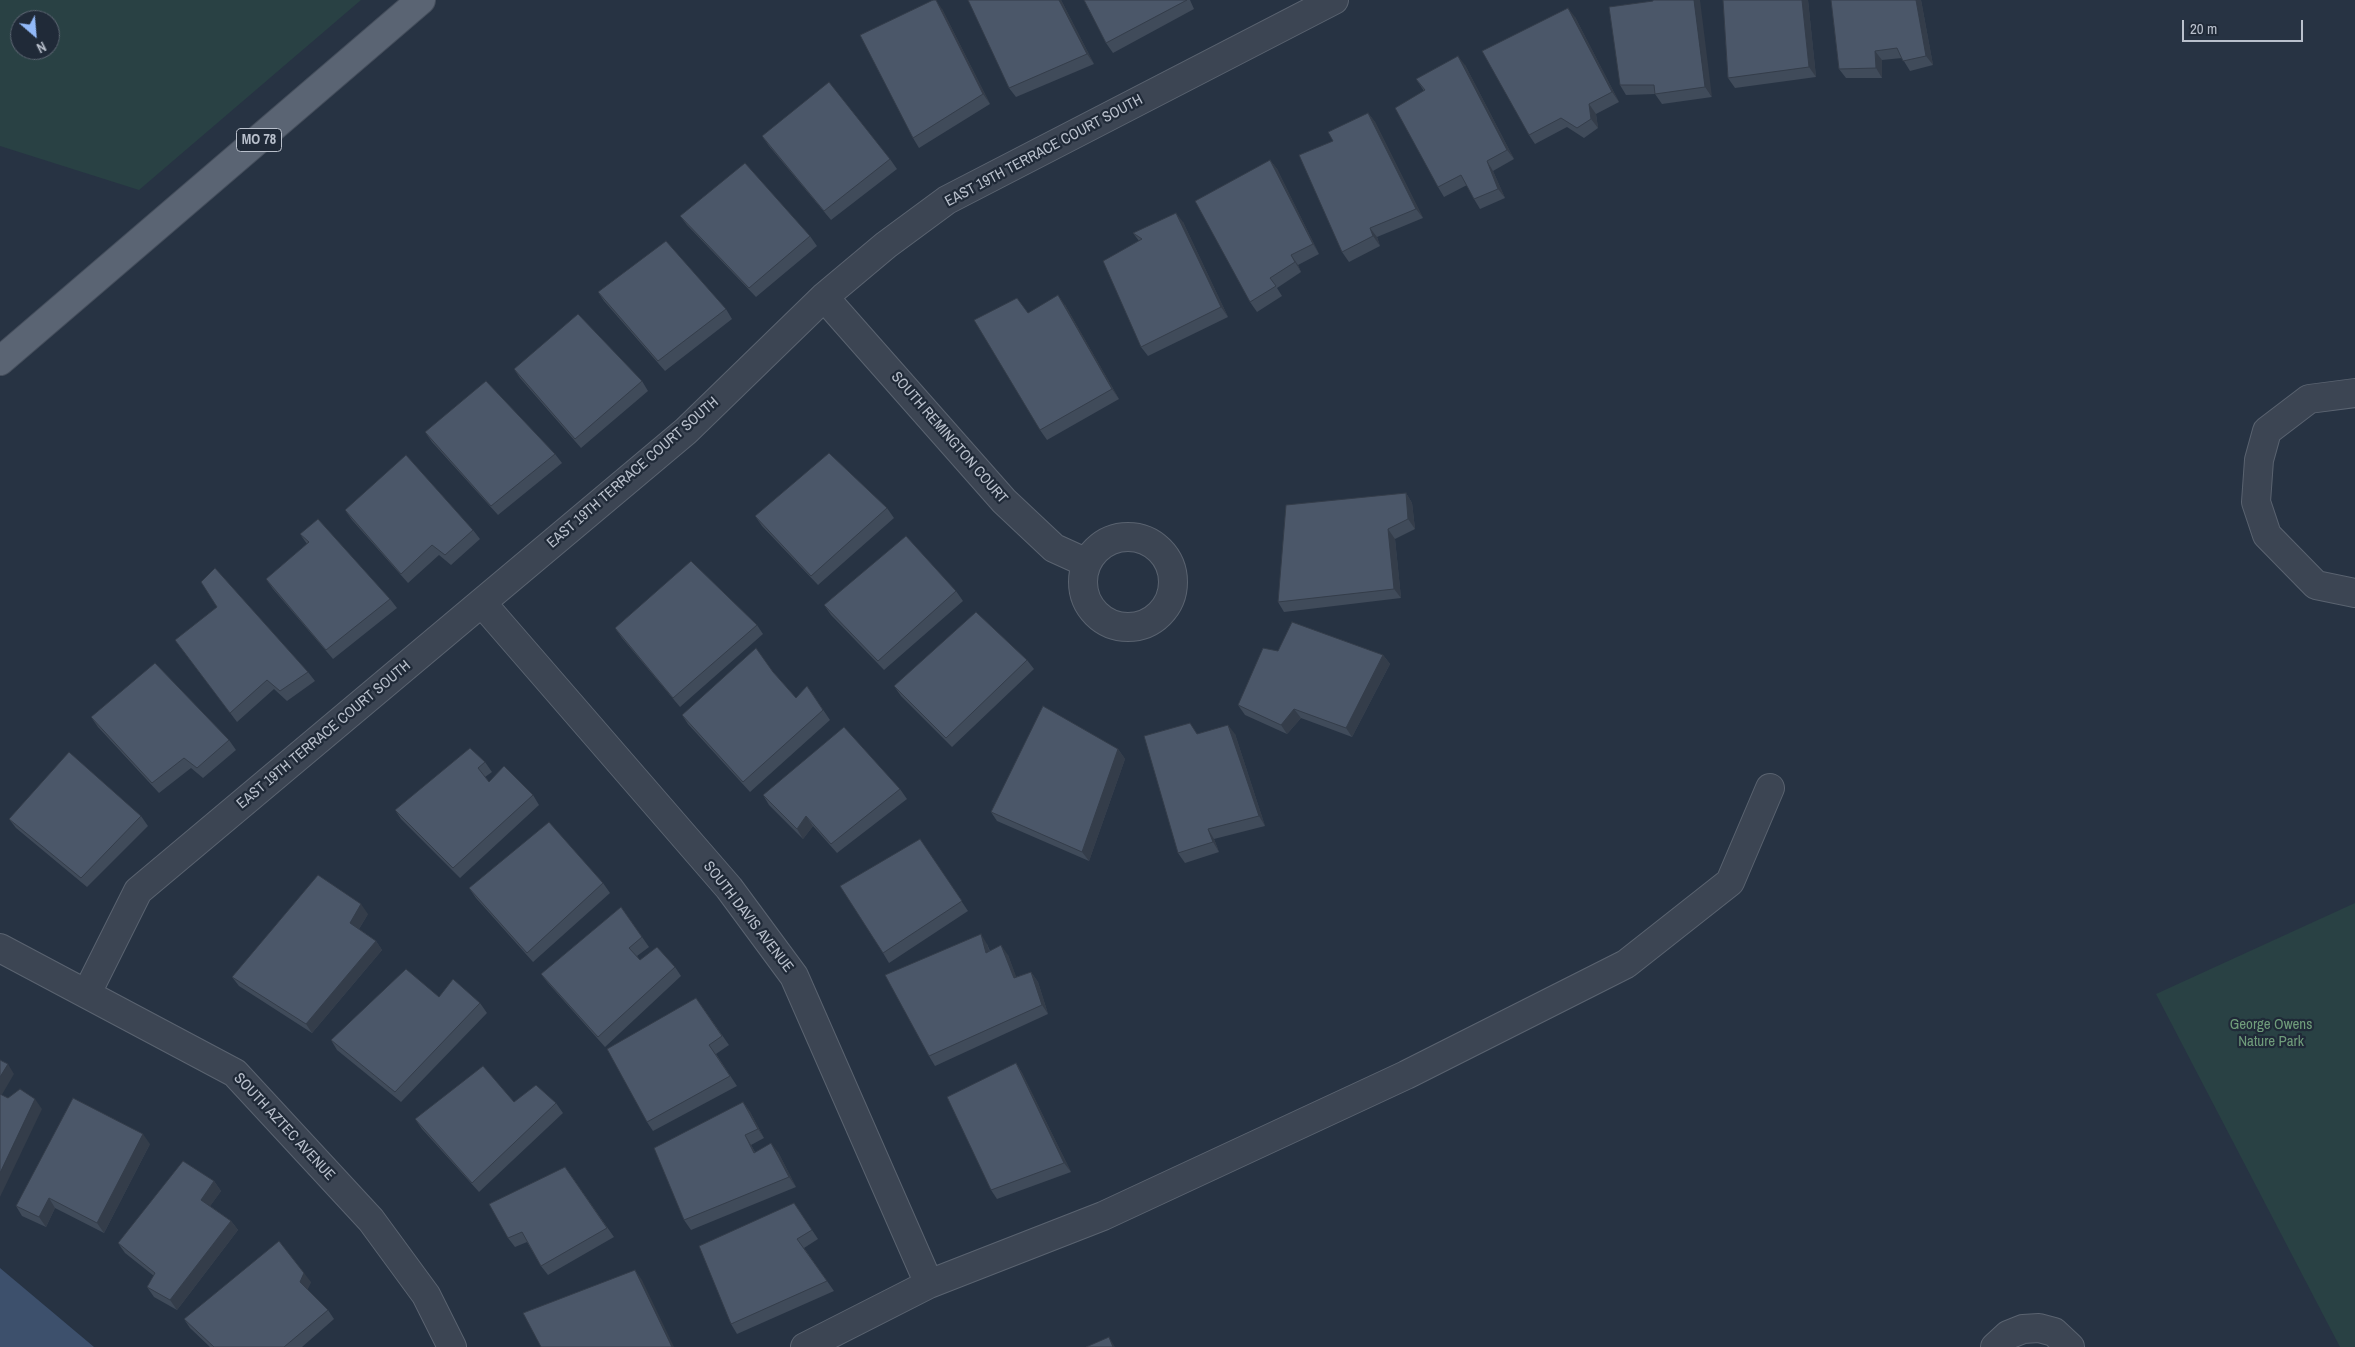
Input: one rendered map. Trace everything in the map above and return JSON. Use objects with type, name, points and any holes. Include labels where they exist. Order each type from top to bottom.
[{"type":"main road","name":"MO 78","points":[[0,361],[422,0]]},
{"type":"street","name":"EAST 19TH TERRACE COURT SOUTH","points":[[87,993],[138,891],[686,431],[824,296],[886,245],[947,200],[1334,0]]},
{"type":"street","name":"SOUTH REMINGTON COURT","points":[[824,296],[1004,501],[1054,548],[1087,563]]},
{"type":"street","points":[[2355,393],[2309,399],[2267,431],[2259,460],[2256,502],[2267,535],[2316,585],[2355,593]]},
{"type":"street","name":"SOUTH DAVIS AVENUE","points":[[482,603],[729,888],[794,976],[929,1284]]},
{"type":"street","points":[[805,1347],[929,1284],[1103,1216],[1406,1075],[1626,964],[1730,882],[1770,788]]},
{"type":"street","name":"SOUTH AZTEC AVENUE","points":[[0,948],[235,1073],[371,1220],[426,1295],[452,1347]]},
{"type":"street","points":[[1995,1347],[2008,1335],[2023,1329],[2039,1328],[2054,1332],[2070,1347]]},
{"type":"green space","points":[[0,0],[361,0],[139,190],[0,146]]},
{"type":"green space","name":"George Owens Nature Park","points":[[2355,903],[2355,1347],[2340,1347],[2156,994]]},
{"type":"water","points":[[0,1268],[94,1347],[0,1347]]},
{"type":"building","points":[[936,0],[983,94],[913,138],[860,35]]},
{"type":"building","points":[[968,0],[1059,0],[1087,54],[1009,88]]},
{"type":"building","points":[[1084,0],[1187,0],[1106,43]]},
{"type":"building","points":[[1653,0],[1694,0],[1705,87],[1655,94],[1654,85],[1620,85],[1609,7]]},
{"type":"building","points":[[1723,0],[1802,0],[1809,67],[1728,78]]},
{"type":"building","points":[[1831,0],[1916,0],[1926,56],[1903,61],[1897,48],[1875,51],[1876,68],[1839,69]]},
{"type":"building","points":[[1568,8],[1612,92],[1589,104],[1591,119],[1577,128],[1561,118],[1529,135],[1482,51]]},
{"type":"building","points":[[1458,56],[1507,150],[1487,161],[1498,189],[1474,199],[1461,175],[1438,187],[1395,108],[1425,90],[1416,79]]},
{"type":"building","points":[[829,82],[890,159],[824,211],[762,136]]},
{"type":"building","points":[[1368,113],[1416,209],[1370,228],[1373,236],[1342,252],[1299,155],[1333,141],[1328,132]]},
{"type":"building","points":[[1270,160],[1313,244],[1291,255],[1295,262],[1270,278],[1276,286],[1250,302],[1195,201]]},
{"type":"building","points":[[745,163],[810,236],[749,288],[680,216]]},
{"type":"building","points":[[1176,213],[1221,307],[1141,347],[1103,261],[1142,239],[1133,233]]},
{"type":"building","points":[[666,241],[726,309],[658,361],[598,292]]},
{"type":"building","points":[[1058,295],[1112,389],[1040,430],[974,320],[1017,298],[1028,313]]},
{"type":"building","points":[[578,314],[642,381],[575,439],[514,369]]},
{"type":"building","points":[[486,381],[555,454],[491,506],[425,432]]},
{"type":"building","points":[[829,453],[887,508],[811,576],[755,516]]},
{"type":"building","points":[[406,455],[473,530],[445,555],[432,545],[401,574],[345,510]]},
{"type":"building","points":[[1406,493],[1408,519],[1388,529],[1394,589],[1278,602],[1286,505]]},
{"type":"building","points":[[318,519],[390,599],[326,650],[266,579],[309,542],[300,534]]},
{"type":"building","points":[[906,536],[956,591],[878,661],[824,605]]},
{"type":"building","points":[[691,561],[757,625],[673,698],[615,628]]},
{"type":"building","points":[[215,568],[308,672],[280,691],[267,680],[230,713],[175,640],[217,607],[201,582]]},
{"type":"building","points":[[976,612],[1027,660],[946,738],[894,686]]},
{"type":"building","points":[[1292,622],[1383,655],[1346,728],[1294,709],[1281,725],[1238,705],[1263,648],[1278,651]]},
{"type":"building","points":[[756,648],[773,672],[796,698],[807,686],[823,710],[743,782],[682,715]]},
{"type":"building","points":[[155,663],[229,740],[197,768],[184,758],[152,783],[91,717]]},
{"type":"building","points":[[1043,706],[1118,749],[1082,852],[991,812]]},
{"type":"building","points":[[1190,723],[1197,734],[1228,725],[1259,816],[1208,829],[1213,842],[1178,853],[1144,736]]},
{"type":"building","points":[[844,727],[900,789],[831,844],[806,816],[797,829],[763,795]]},
{"type":"building","points":[[470,748],[485,762],[478,768],[489,782],[504,766],[533,795],[453,868],[395,810]]},
{"type":"building","points":[[69,752],[141,816],[81,878],[9,819]]},
{"type":"building","points":[[549,822],[603,883],[527,953],[469,888]]},
{"type":"building","points":[[920,839],[962,901],[883,953],[840,886]]},
{"type":"building","points":[[318,875],[361,904],[350,923],[376,941],[306,1024],[232,977]]},
{"type":"building","points":[[621,907],[642,937],[629,948],[640,960],[657,947],[675,967],[598,1037],[541,974]]},
{"type":"building","points":[[981,934],[986,953],[1001,945],[1014,978],[1031,972],[1042,1005],[929,1056],[885,975]]},
{"type":"building","points":[[406,969],[439,997],[453,979],[480,1003],[395,1092],[331,1040]]},
{"type":"building","points":[[696,998],[722,1036],[709,1045],[730,1076],[647,1122],[607,1049]]},
{"type":"building","points":[[0,1060],[8,1064],[0,1077]]},
{"type":"building","points":[[1016,1063],[1064,1163],[991,1190],[947,1097]]},
{"type":"building","points":[[483,1066],[514,1102],[536,1085],[556,1103],[472,1183],[415,1119]]},
{"type":"building","points":[[20,1089],[35,1099],[0,1173],[0,1094],[8,1098]]},
{"type":"building","points":[[73,1098],[143,1134],[97,1223],[49,1198],[39,1217],[16,1206]]},
{"type":"building","points":[[743,1102],[758,1129],[745,1135],[754,1153],[771,1143],[789,1177],[684,1220],[654,1148]]},
{"type":"building","points":[[183,1161],[214,1181],[201,1200],[231,1221],[170,1300],[147,1287],[155,1273],[118,1243]]},
{"type":"building","points":[[565,1167],[607,1228],[541,1266],[522,1232],[508,1238],[489,1204]]},
{"type":"building","points":[[794,1203],[812,1230],[797,1239],[827,1281],[731,1324],[699,1246]]},
{"type":"building","points":[[279,1241],[304,1273],[300,1282],[328,1310],[284,1347],[214,1347],[184,1319]]},
{"type":"building","points":[[635,1270],[672,1347],[541,1347],[523,1313]]},
{"type":"building","points":[[1109,1337],[1113,1347],[1086,1347]]}]
